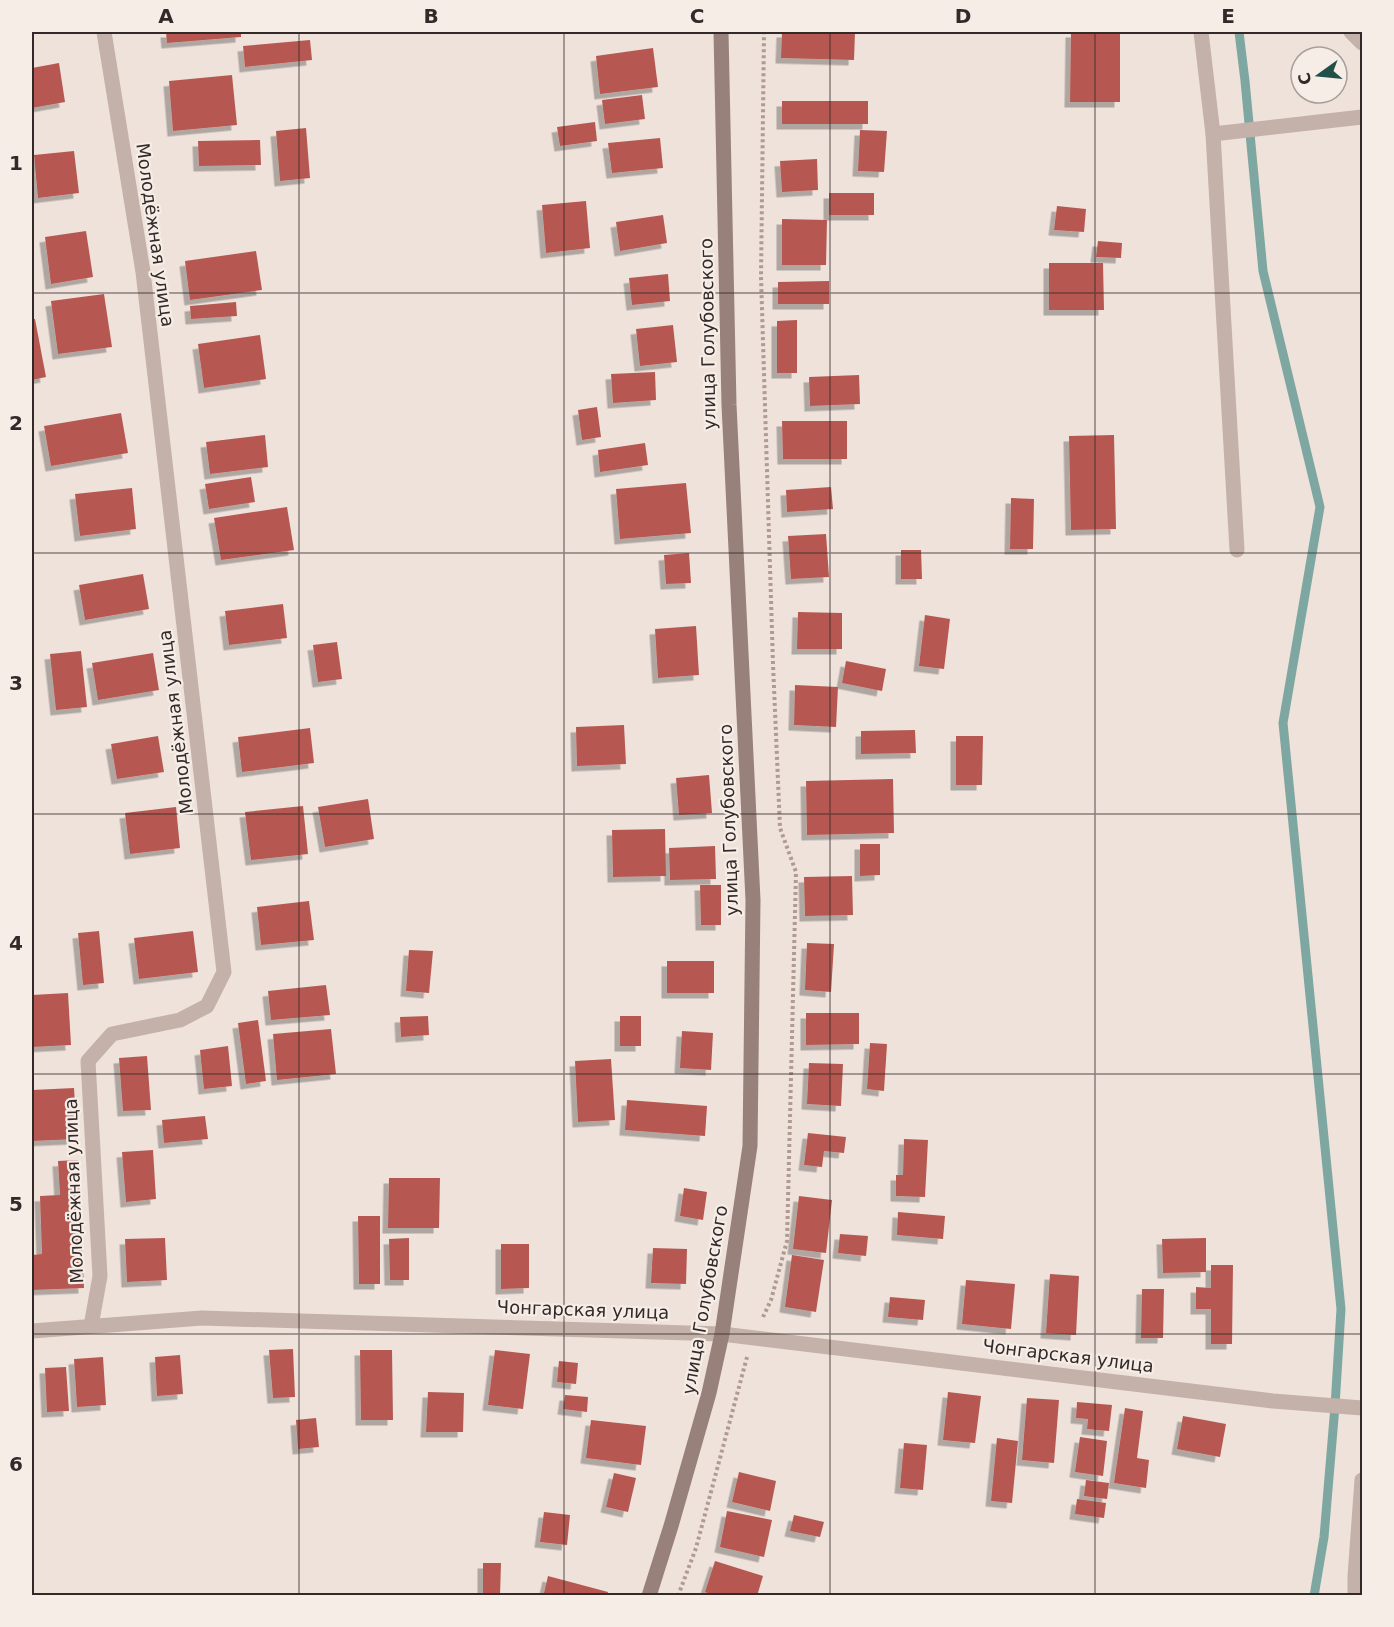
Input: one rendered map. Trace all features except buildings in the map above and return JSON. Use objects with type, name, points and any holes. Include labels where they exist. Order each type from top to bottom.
[{"type":"street","name":"Молодёжная улица","points":[[91,1326],[100,1276],[88,1061],[112,1034],[180,1020],[207,1006],[224,972],[143,272],[104,32]]},
{"type":"street","name":"улица Голубовского","points":[[649,1596],[710,1393],[722,1334],[750,1146],[753,900],[729,405],[721,32]]},
{"type":"street","points":[[1201,32],[1213,134],[1237,550]]},
{"type":"street","points":[[1351,32],[1362,43]]},
{"type":"street","points":[[1213,134],[1362,117]]},
{"type":"street","name":"Чонгарская улица","points":[[32,1331],[202,1318],[722,1334],[1274,1401],[1362,1408]]},
{"type":"street","points":[[1355,1596],[1362,1480]]},
{"type":"waterway","points":[[1239,32],[1263,271],[1320,507],[1283,723],[1341,1309],[1324,1537],[1314,1596]]}]
